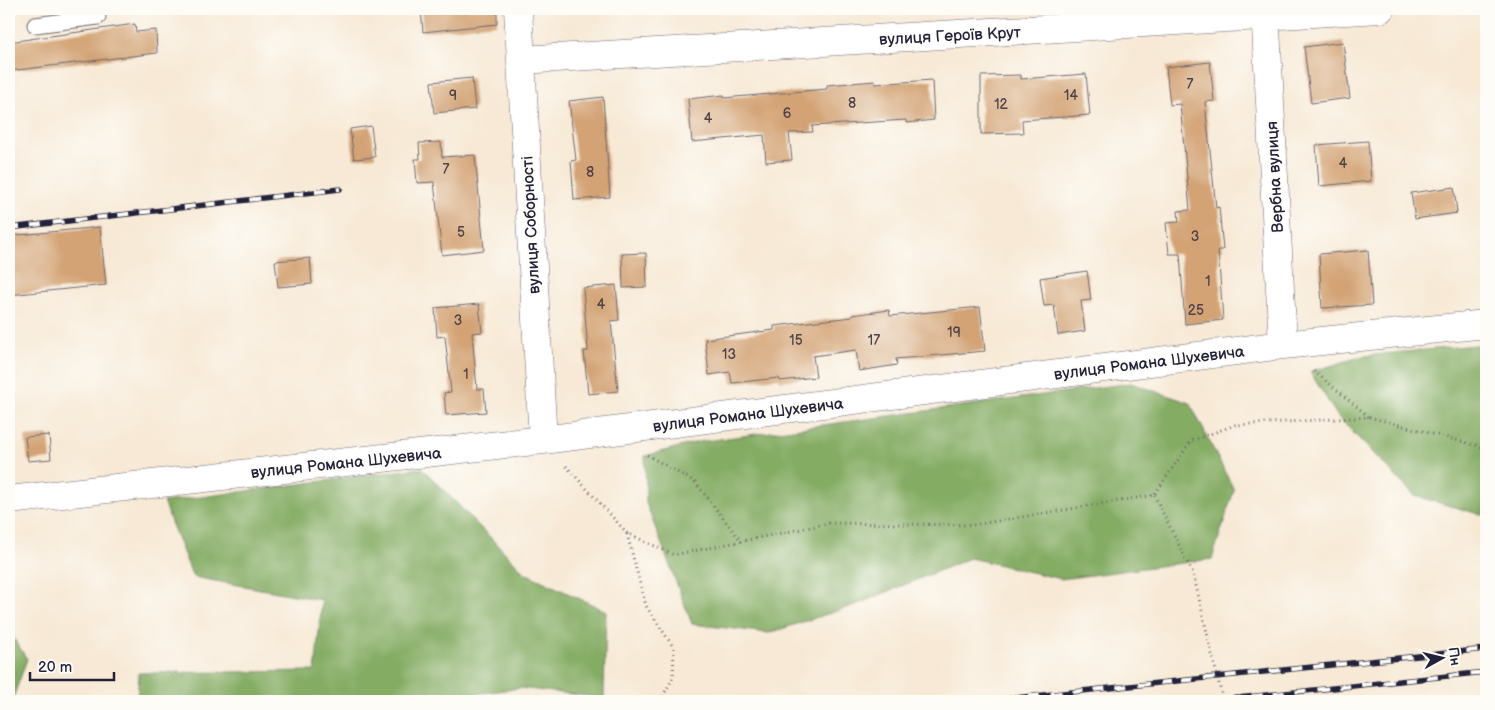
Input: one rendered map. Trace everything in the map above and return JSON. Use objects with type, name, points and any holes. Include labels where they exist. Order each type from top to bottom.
[{"type":"street","name":"вулиця Соборності","points":[[518,9],[543,440]]},
{"type":"street","name":"вулиця Героїв Крут","points":[[521,60],[1265,12],[1380,9]]},
{"type":"street","name":"Вербна вулиця","points":[[1265,12],[1283,345]]},
{"type":"street","name":"вулиця Романа Шухевича","points":[[9,500],[543,440],[1283,345],[1486,324]]},
{"type":"lane","points":[[35,25],[98,17],[96,9]]},
{"type":"path","points":[[1283,345],[1369,417]]},
{"type":"path","points":[[543,440],[626,533],[674,555],[830,523],[973,524],[1154,495],[1191,441],[1235,425],[1369,417],[1486,448]]},
{"type":"path","points":[[608,432],[695,482],[741,541]]},
{"type":"path","points":[[1154,495],[1193,573],[1223,701]]},
{"type":"path","points":[[626,533],[646,606],[674,648],[673,678],[660,701]]},
{"type":"green space","points":[[1486,344],[1486,516],[1415,496],[1338,417],[1310,372],[1363,356]]},
{"type":"green space","points":[[1131,383],[1190,403],[1234,490],[1212,559],[1061,579],[970,558],[855,605],[769,633],[692,624],[646,503],[645,456],[698,442]]},
{"type":"green space","points":[[422,468],[525,573],[606,611],[604,698],[519,688],[426,701],[137,701],[139,673],[315,671],[322,600],[193,577],[163,502]]},
{"type":"green space","points":[[9,631],[27,659],[12,701],[9,701]]},
{"type":"building","points":[[421,9],[497,9],[497,24],[423,32]]},
{"type":"building","points":[[135,24],[136,32],[156,30],[157,53],[9,71],[9,42]]},
{"type":"building","points":[[1343,42],[1350,98],[1311,103],[1304,47]]},
{"type":"building","points":[[1210,62],[1214,101],[1205,102],[1216,208],[1219,207],[1223,250],[1218,250],[1223,320],[1185,324],[1180,254],[1169,254],[1166,223],[1179,222],[1178,211],[1190,210],[1180,104],[1170,105],[1166,67]]},
{"type":"building","points":[[1086,74],[1090,115],[1022,120],[1023,133],[981,134],[981,76],[1021,75],[1021,79]]},
{"type":"building","points":[[472,78],[475,109],[434,113],[431,82]]},
{"type":"building","points":[[932,80],[934,120],[906,123],[906,120],[812,126],[813,132],[789,133],[792,160],[766,162],[764,135],[692,142],[688,99],[724,95],[724,98],[827,89],[827,85],[875,81],[876,84]]},
{"type":"building","points":[[603,97],[610,197],[574,200],[571,161],[576,160],[569,101]]},
{"type":"building","points":[[371,126],[375,157],[354,159],[350,129]]},
{"type":"building","points":[[1368,141],[1371,181],[1319,186],[1316,145]]},
{"type":"building","points":[[441,142],[442,157],[475,155],[484,250],[442,255],[434,182],[417,183],[415,159],[420,159],[419,143]]},
{"type":"building","points":[[1454,187],[1457,213],[1415,219],[1411,193]]},
{"type":"building","points":[[100,227],[106,285],[9,295],[9,236]]},
{"type":"building","points":[[1368,250],[1372,305],[1322,308],[1319,254]]},
{"type":"building","points":[[646,253],[647,287],[623,288],[622,254]]},
{"type":"building","points":[[310,258],[312,284],[278,287],[275,261]]},
{"type":"building","points":[[1087,271],[1091,300],[1081,301],[1085,331],[1058,335],[1054,305],[1044,306],[1040,278]]},
{"type":"building","points":[[616,285],[619,320],[611,321],[618,391],[588,394],[584,351],[588,351],[583,288]]},
{"type":"building","points":[[479,304],[482,332],[472,333],[477,389],[484,389],[486,412],[446,415],[444,393],[451,392],[445,336],[437,337],[435,308]]},
{"type":"building","points":[[980,307],[985,351],[896,359],[897,365],[859,371],[856,350],[813,356],[816,377],[780,381],[779,378],[732,383],[730,372],[709,375],[705,339],[774,330],[774,326],[852,317],[852,315],[889,310],[890,316]]},
{"type":"building","points":[[49,435],[51,459],[28,461],[25,437]]},
{"type":"railway","points":[[9,228],[340,189]]},
{"type":"railway","points":[[985,701],[1486,649]]},
{"type":"railway","points":[[1208,701],[1486,672]]}]
